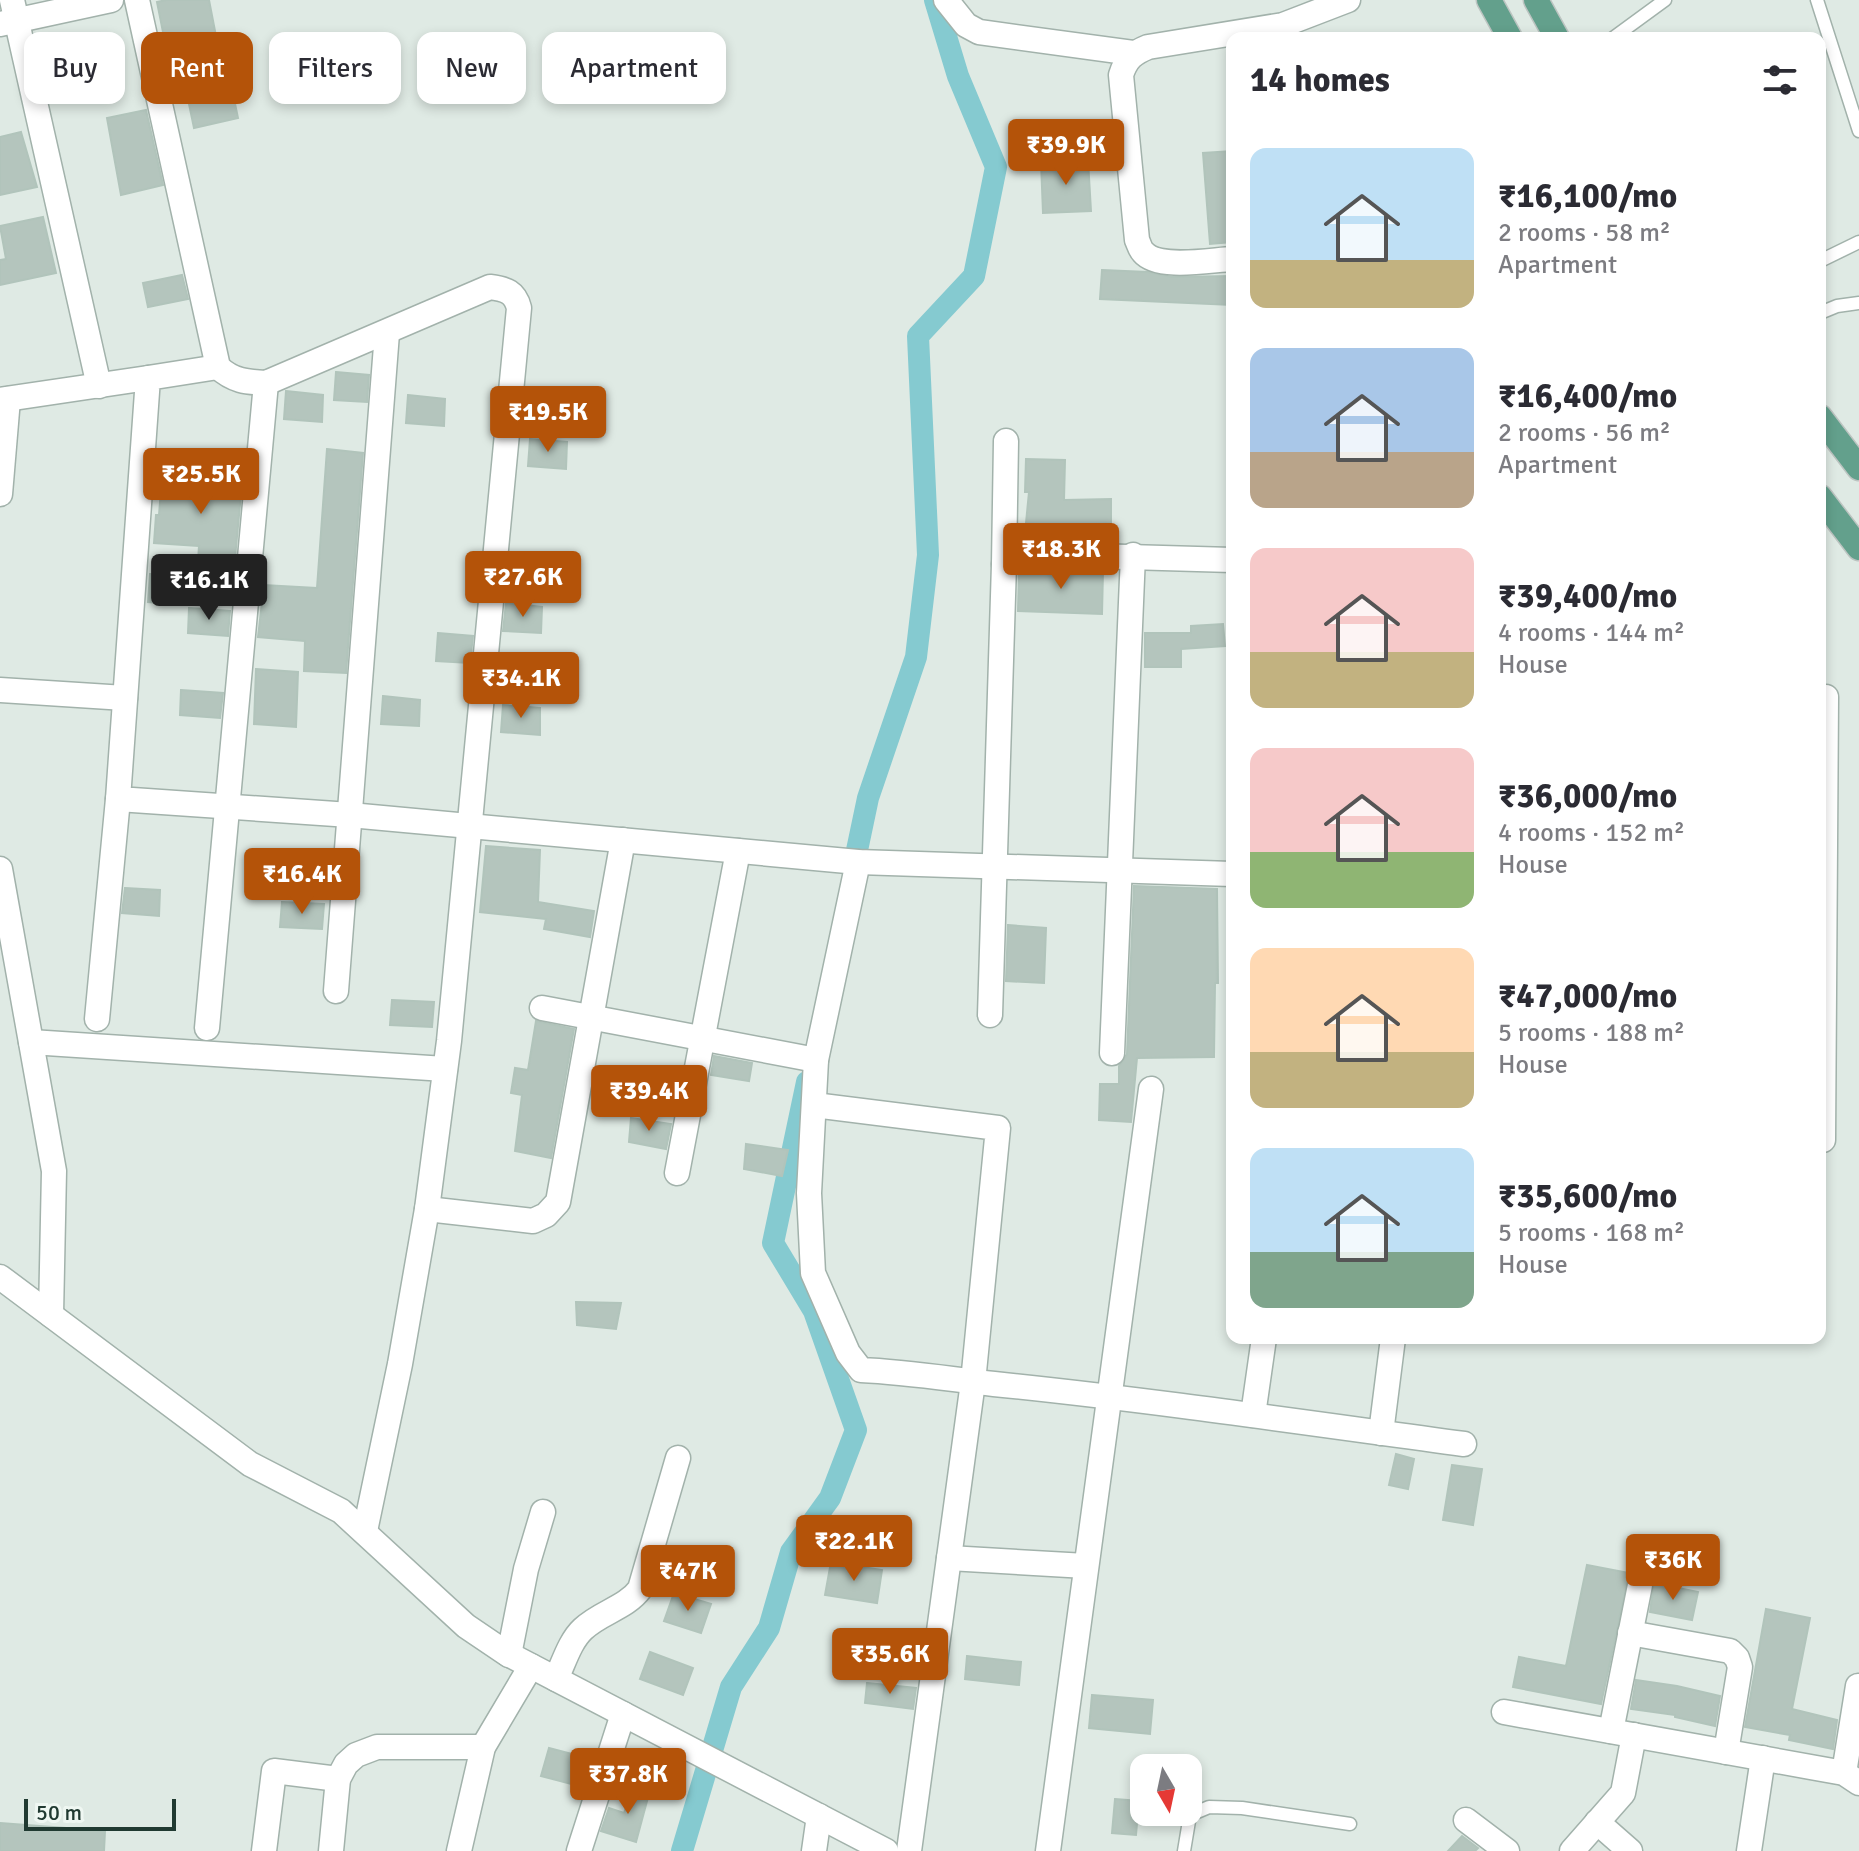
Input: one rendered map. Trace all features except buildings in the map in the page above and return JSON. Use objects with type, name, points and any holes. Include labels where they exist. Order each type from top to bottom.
[{"type":"main road","points":[[1489,0],[1507,32]]},
{"type":"main road","points":[[1536,0],[1554,32]]},
{"type":"main road","points":[[1826,425],[1859,468]]},
{"type":"main road","points":[[1826,505],[1859,548]]},
{"type":"street","points":[[99,386],[10,15],[111,0]]},
{"type":"street","points":[[137,0],[218,367],[235,380],[266,383],[490,287],[505,288],[516,297],[519,308],[445,1069],[427,1209],[400,1364],[365,1531]]},
{"type":"street","points":[[946,0],[966,25],[979,32],[1133,53],[1148,47],[1226,34]]},
{"type":"street","points":[[1240,32],[1283,25],[1348,0]]},
{"type":"street","points":[[1133,53],[1121,75],[1137,240],[1143,253],[1156,260],[1226,259]]},
{"type":"street","points":[[336,991],[387,333]]},
{"type":"street","points":[[0,494],[4,400],[218,367]]},
{"type":"street","points":[[97,1019],[118,799],[148,378]]},
{"type":"street","points":[[207,1028],[266,383]]},
{"type":"street","points":[[990,1015],[1006,441]]},
{"type":"street","points":[[1004,564],[1024,554],[1226,560]]},
{"type":"street","points":[[1112,1053],[1133,555]]},
{"type":"street","points":[[0,690],[125,698]]},
{"type":"street","points":[[118,799],[350,815],[858,862],[1226,874]]},
{"type":"street","points":[[427,1209],[533,1221],[546,1215],[558,1202],[623,840]]},
{"type":"street","points":[[677,1173],[738,851]]},
{"type":"street","points":[[858,862],[816,1060],[809,1193],[813,1273],[848,1353],[861,1370],[918,1373],[1109,1396],[1464,1444]]},
{"type":"street","points":[[0,869],[54,1171],[51,1315]]},
{"type":"street","points":[[542,1008],[816,1060]]},
{"type":"street","points":[[31,1042],[445,1069]]},
{"type":"street","points":[[1048,1851],[1151,1089]]},
{"type":"street","points":[[814,1105],[998,1128],[973,1382],[909,1851]]},
{"type":"street","points":[[0,1277],[250,1464],[341,1511],[466,1626],[520,1660],[886,1851]]},
{"type":"street","points":[[1253,1415],[1263,1344]]},
{"type":"street","points":[[1381,1433],[1392,1344]]},
{"type":"street","points":[[556,1679],[583,1629],[625,1604],[640,1589],[678,1458]]},
{"type":"street","points":[[459,1851],[483,1747],[520,1660],[526,1569],[543,1512]]},
{"type":"street","points":[[949,1558],[1086,1566]]},
{"type":"street","points":[[1572,1851],[1623,1793],[1622,1733],[1630,1633],[1640,1585]]},
{"type":"street","points":[[1630,1633],[1730,1651],[1737,1658],[1740,1667],[1726,1752]]},
{"type":"street","points":[[1504,1712],[1853,1775],[1858,1686]]},
{"type":"street","points":[[579,1851],[623,1714]]},
{"type":"street","points":[[331,1851],[338,1779],[346,1764],[356,1755],[377,1747],[483,1747]]},
{"type":"street","points":[[1749,1851],[1763,1758]]},
{"type":"street","points":[[264,1851],[274,1771],[338,1779]]},
{"type":"street","points":[[814,1851],[819,1816]]},
{"type":"street","points":[[1466,1820],[1507,1851]]},
{"type":"street","points":[[1597,1822],[1630,1851]]},
{"type":"lane","points":[[1621,32],[1665,0]]},
{"type":"lane","points":[[1817,0],[1859,131]]},
{"type":"lane","points":[[1826,258],[1859,242]]},
{"type":"lane","points":[[1826,311],[1859,303]]},
{"type":"lane","points":[[1184,1851],[1190,1815],[1209,1807],[1242,1808],[1350,1824]]},
{"type":"waterway","points":[[856,855],[868,798],[916,657],[928,555],[918,336],[974,276],[996,167],[958,76],[935,0]]},
{"type":"waterway","points":[[682,1851],[731,1687],[769,1628],[791,1552],[830,1498],[856,1430],[814,1311],[773,1243],[807,1082]]}]
